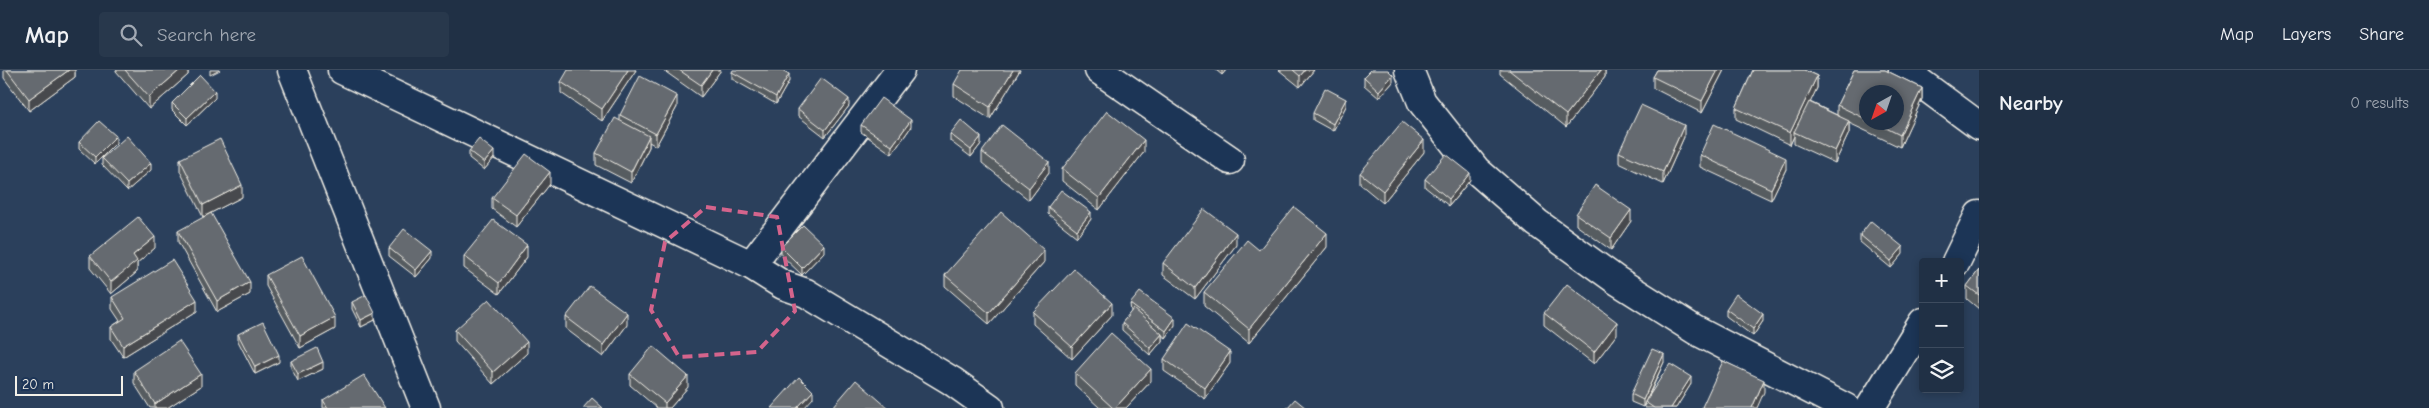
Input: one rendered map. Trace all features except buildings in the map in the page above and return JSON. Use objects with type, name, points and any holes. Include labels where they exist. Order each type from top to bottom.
[{"type":"street","points":[[292,70],[426,408]]},
{"type":"street","points":[[342,70],[751,264],[783,285],[806,294],[936,371],[990,408]]},
{"type":"street","points":[[751,264],[900,70]]},
{"type":"street","points":[[1100,70],[1230,160]]},
{"type":"street","points":[[1409,70],[1422,102],[1476,170],[1537,223],[1616,280],[1695,330],[1846,408]]},
{"type":"street","points":[[1903,70],[1979,126]]},
{"type":"street","points":[[1958,258],[1979,215]]},
{"type":"street","points":[[1870,408],[1919,328]]},
{"type":"highlighted area","points":[[706,207],[777,217],[795,311],[757,352],[679,357],[651,310],[665,242]]}]
